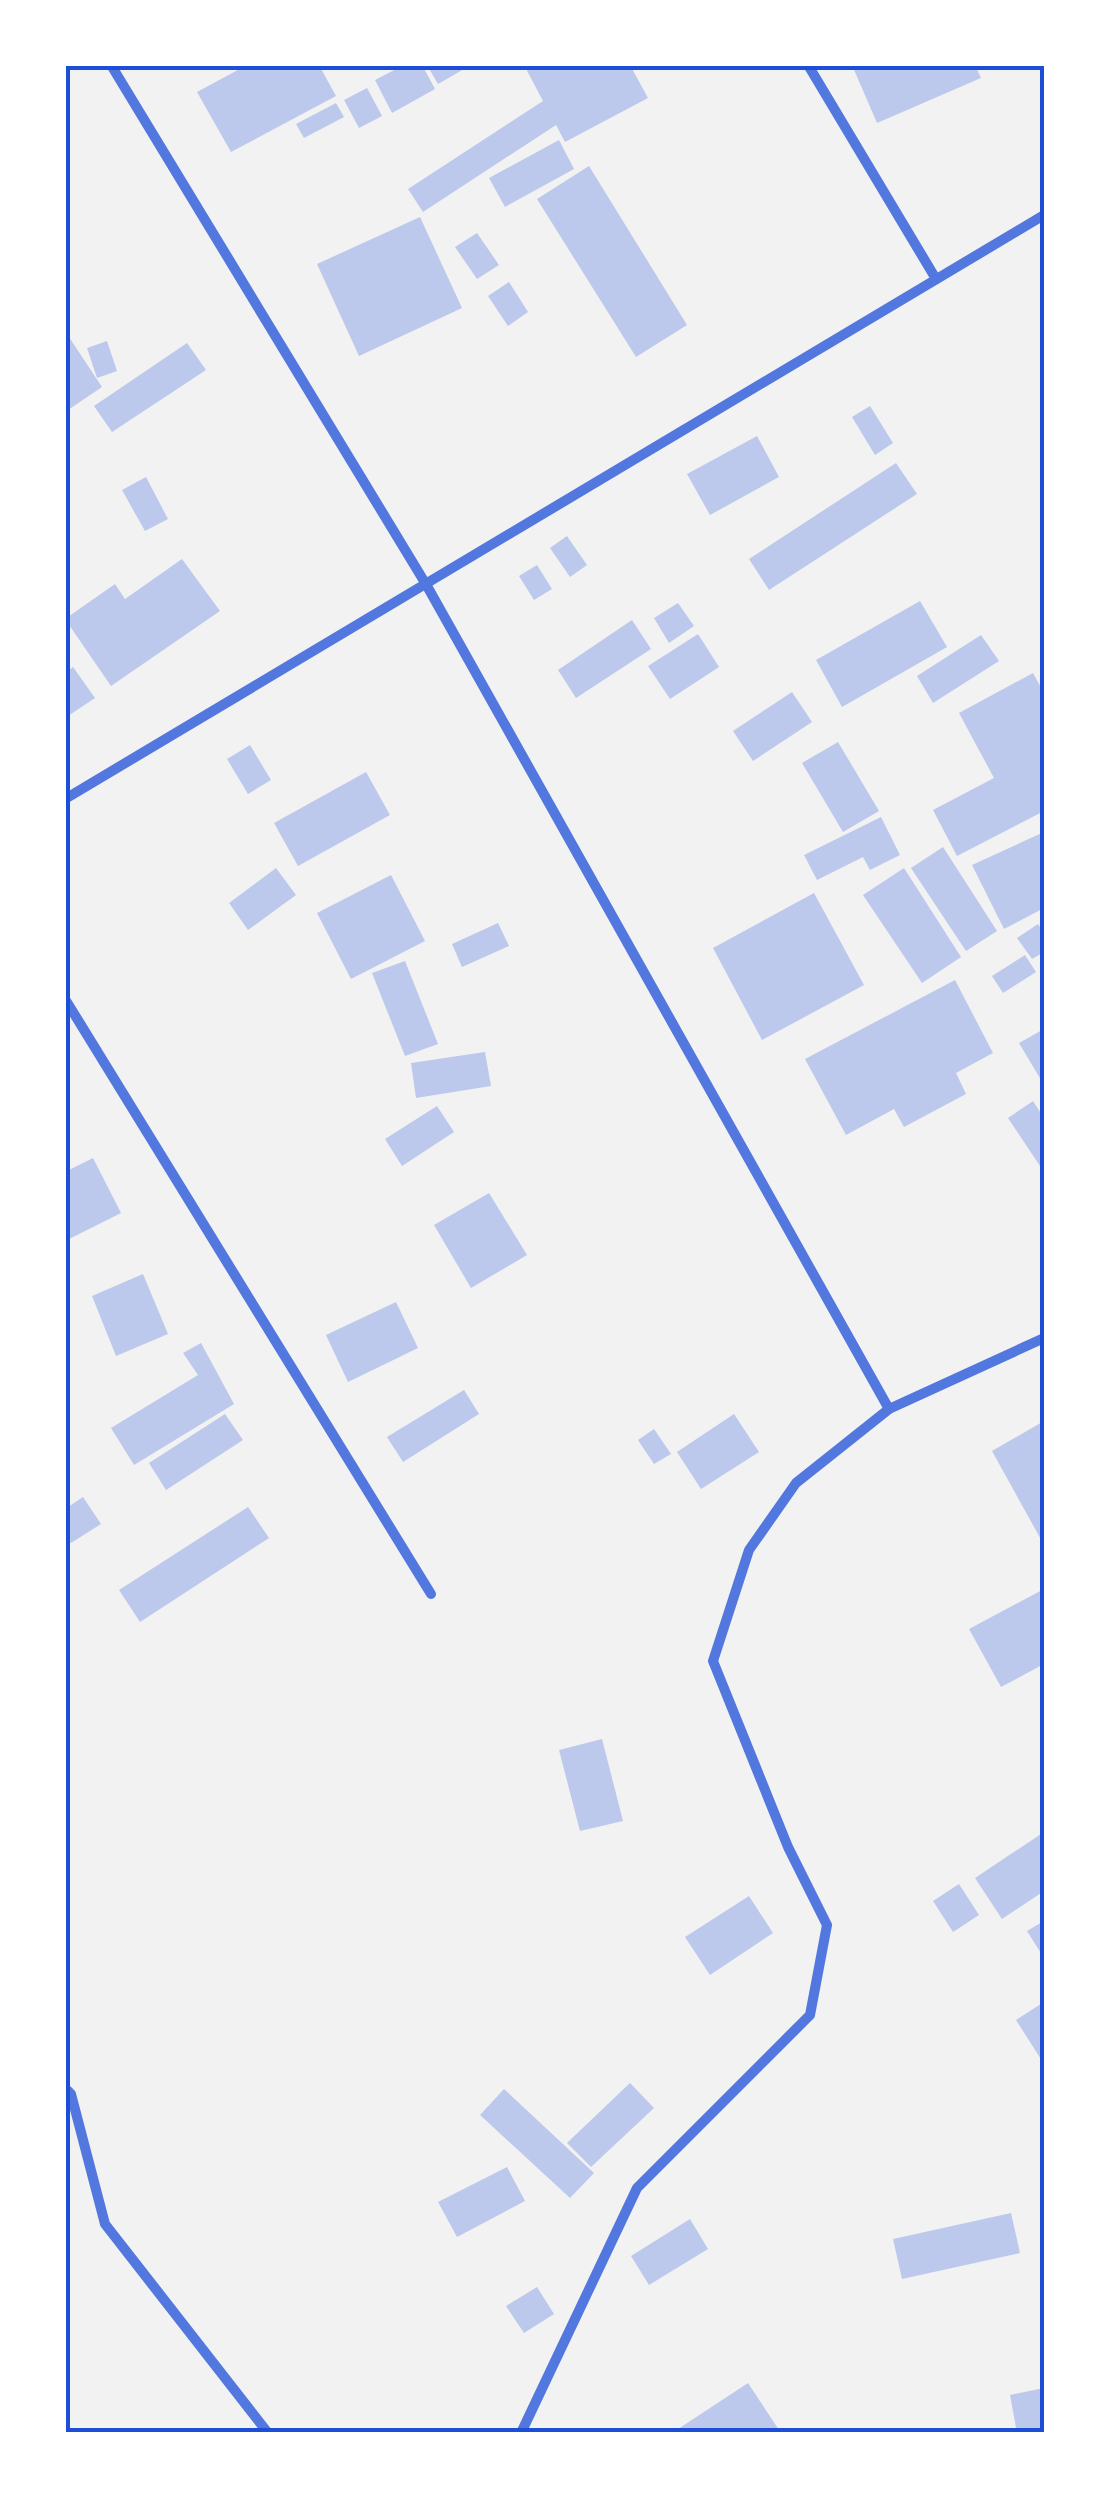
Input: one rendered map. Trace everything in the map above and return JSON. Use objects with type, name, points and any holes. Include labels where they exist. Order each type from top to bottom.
[{"type":"street","points":[[110,65],[428,586],[889,1409]]},
{"type":"street","points":[[808,65],[936,280]]},
{"type":"street","points":[[65,799],[428,586],[1044,215]]},
{"type":"street","points":[[65,999],[431,1594]]},
{"type":"street","points":[[521,2433],[637,2188],[810,2015],[827,1925],[788,1847],[713,1661],[749,1550],[796,1483],[889,1409],[1044,1338]]},
{"type":"street","points":[[65,2088],[71,2094],[105,2224],[268,2433]]},
{"type":"building","points":[[247,65],[319,65],[336,96],[231,152],[197,92]]},
{"type":"building","points":[[404,65],[422,65],[435,89],[392,113],[375,80]]},
{"type":"building","points":[[427,65],[471,65],[438,84]]},
{"type":"building","points":[[524,65],[630,65],[648,98],[565,142],[556,125],[423,212],[408,189],[543,101]]},
{"type":"building","points":[[852,65],[975,65],[981,78],[877,123]]},
{"type":"building","points":[[367,88],[382,116],[359,128],[344,100]]},
{"type":"building","points":[[336,103],[344,117],[304,138],[296,124]]},
{"type":"building","points":[[559,140],[574,169],[505,207],[489,178]]},
{"type":"building","points":[[589,166],[687,325],[636,357],[537,199]]},
{"type":"building","points":[[420,217],[462,308],[359,356],[317,264]]},
{"type":"building","points":[[477,233],[499,265],[477,279],[455,247]]},
{"type":"building","points":[[509,282],[528,312],[508,326],[488,296]]},
{"type":"building","points":[[65,331],[102,387],[65,412]]},
{"type":"building","points":[[107,341],[117,371],[97,378],[87,348]]},
{"type":"building","points":[[187,343],[206,370],[112,432],[94,406]]},
{"type":"building","points":[[870,406],[893,443],[875,455],[852,417]]},
{"type":"building","points":[[757,436],[779,477],[710,515],[687,474]]},
{"type":"building","points":[[896,463],[917,494],[769,590],[749,559]]},
{"type":"building","points":[[146,477],[168,519],[145,531],[122,490]]},
{"type":"building","points":[[567,536],[587,565],[570,577],[550,548]]},
{"type":"building","points":[[182,559],[220,611],[111,686],[65,619],[115,584],[125,599]]},
{"type":"building","points":[[537,565],[552,589],[534,600],[519,576]]},
{"type":"building","points":[[920,601],[947,647],[842,707],[816,660]]},
{"type":"building","points":[[678,603],[694,626],[669,643],[654,618]]},
{"type":"building","points":[[632,620],[651,649],[576,698],[558,670]]},
{"type":"building","points":[[698,634],[719,667],[670,699],[648,666]]},
{"type":"building","points":[[981,635],[999,661],[933,703],[917,676]]},
{"type":"building","points":[[73,667],[95,698],[65,718],[65,673]]},
{"type":"building","points":[[1033,673],[1044,693],[1044,811],[957,856],[933,810],[994,778],[959,713]]},
{"type":"building","points":[[792,692],[812,722],[753,761],[733,731]]},
{"type":"building","points":[[838,742],[879,811],[843,832],[802,763]]},
{"type":"building","points":[[250,745],[271,780],[248,794],[227,759]]},
{"type":"building","points":[[366,772],[390,815],[298,866],[274,823]]},
{"type":"building","points":[[881,817],[900,855],[870,870],[863,857],[817,880],[804,855]]},
{"type":"building","points":[[1044,832],[1044,908],[1004,929],[972,865]]},
{"type":"building","points":[[943,847],[997,931],[966,951],[911,868]]},
{"type":"building","points":[[276,868],[296,895],[248,930],[229,903]]},
{"type":"building","points":[[904,868],[961,957],[922,983],[863,895]]},
{"type":"building","points":[[391,875],[425,941],[351,979],[317,913]]},
{"type":"building","points":[[814,893],[864,985],[762,1040],[713,948]]},
{"type":"building","points":[[498,923],[509,946],[462,967],[452,944]]},
{"type":"building","points":[[1038,924],[1044,933],[1044,952],[1032,959],[1017,938]]},
{"type":"building","points":[[1025,955],[1036,972],[1003,993],[992,976]]},
{"type":"building","points":[[405,961],[438,1044],[405,1056],[372,973]]},
{"type":"building","points":[[955,980],[993,1053],[956,1073],[966,1094],[904,1127],[894,1109],[846,1135],[805,1059]]},
{"type":"building","points":[[1044,1029],[1044,1085],[1019,1043]]},
{"type":"building","points":[[485,1052],[491,1086],[416,1098],[411,1063]]},
{"type":"building","points":[[1033,1101],[1044,1118],[1044,1172],[1008,1118]]},
{"type":"building","points":[[437,1106],[454,1132],[402,1166],[385,1139]]},
{"type":"building","points":[[93,1158],[121,1213],[65,1241],[65,1172]]},
{"type":"building","points":[[489,1193],[527,1255],[471,1288],[434,1225]]},
{"type":"building","points":[[143,1274],[168,1334],[116,1356],[92,1296]]},
{"type":"building","points":[[396,1302],[418,1348],[348,1382],[326,1335]]},
{"type":"building","points":[[201,1343],[234,1404],[134,1465],[111,1428],[198,1375],[183,1353]]},
{"type":"building","points":[[464,1390],[479,1414],[403,1462],[387,1437]]},
{"type":"building","points":[[225,1414],[243,1440],[166,1490],[149,1463]]},
{"type":"building","points":[[734,1414],[759,1452],[701,1489],[677,1452]]},
{"type":"building","points":[[1044,1421],[1044,1545],[992,1451]]},
{"type":"building","points":[[654,1429],[671,1454],[654,1464],[638,1440]]},
{"type":"building","points":[[83,1497],[101,1524],[71,1543],[65,1533],[65,1509]]},
{"type":"building","points":[[248,1507],[269,1538],[140,1622],[119,1590]]},
{"type":"building","points":[[1044,1589],[1044,1664],[1001,1687],[969,1629]]},
{"type":"building","points":[[602,1739],[623,1821],[580,1831],[559,1750]]},
{"type":"building","points":[[1044,1832],[1044,1891],[1002,1919],[975,1878]]},
{"type":"building","points":[[959,1884],[979,1915],[953,1932],[933,1901]]},
{"type":"building","points":[[749,1896],[773,1933],[710,1975],[685,1937]]},
{"type":"building","points":[[1044,1921],[1044,1958],[1027,1931]]},
{"type":"building","points":[[1044,2002],[1044,2064],[1016,2020]]},
{"type":"building","points":[[630,2083],[654,2108],[591,2167],[567,2143]]},
{"type":"building","points":[[504,2089],[594,2173],[570,2198],[480,2115]]},
{"type":"building","points":[[507,2167],[525,2201],[457,2237],[438,2202]]},
{"type":"building","points":[[1011,2213],[1020,2253],[902,2279],[893,2239]]},
{"type":"building","points":[[690,2219],[708,2249],[649,2285],[631,2256]]},
{"type":"building","points":[[537,2287],[554,2314],[524,2333],[506,2306]]},
{"type":"building","points":[[748,2383],[781,2433],[672,2433]]},
{"type":"building","points":[[1044,2388],[1044,2428],[1017,2433],[1010,2395]]}]
